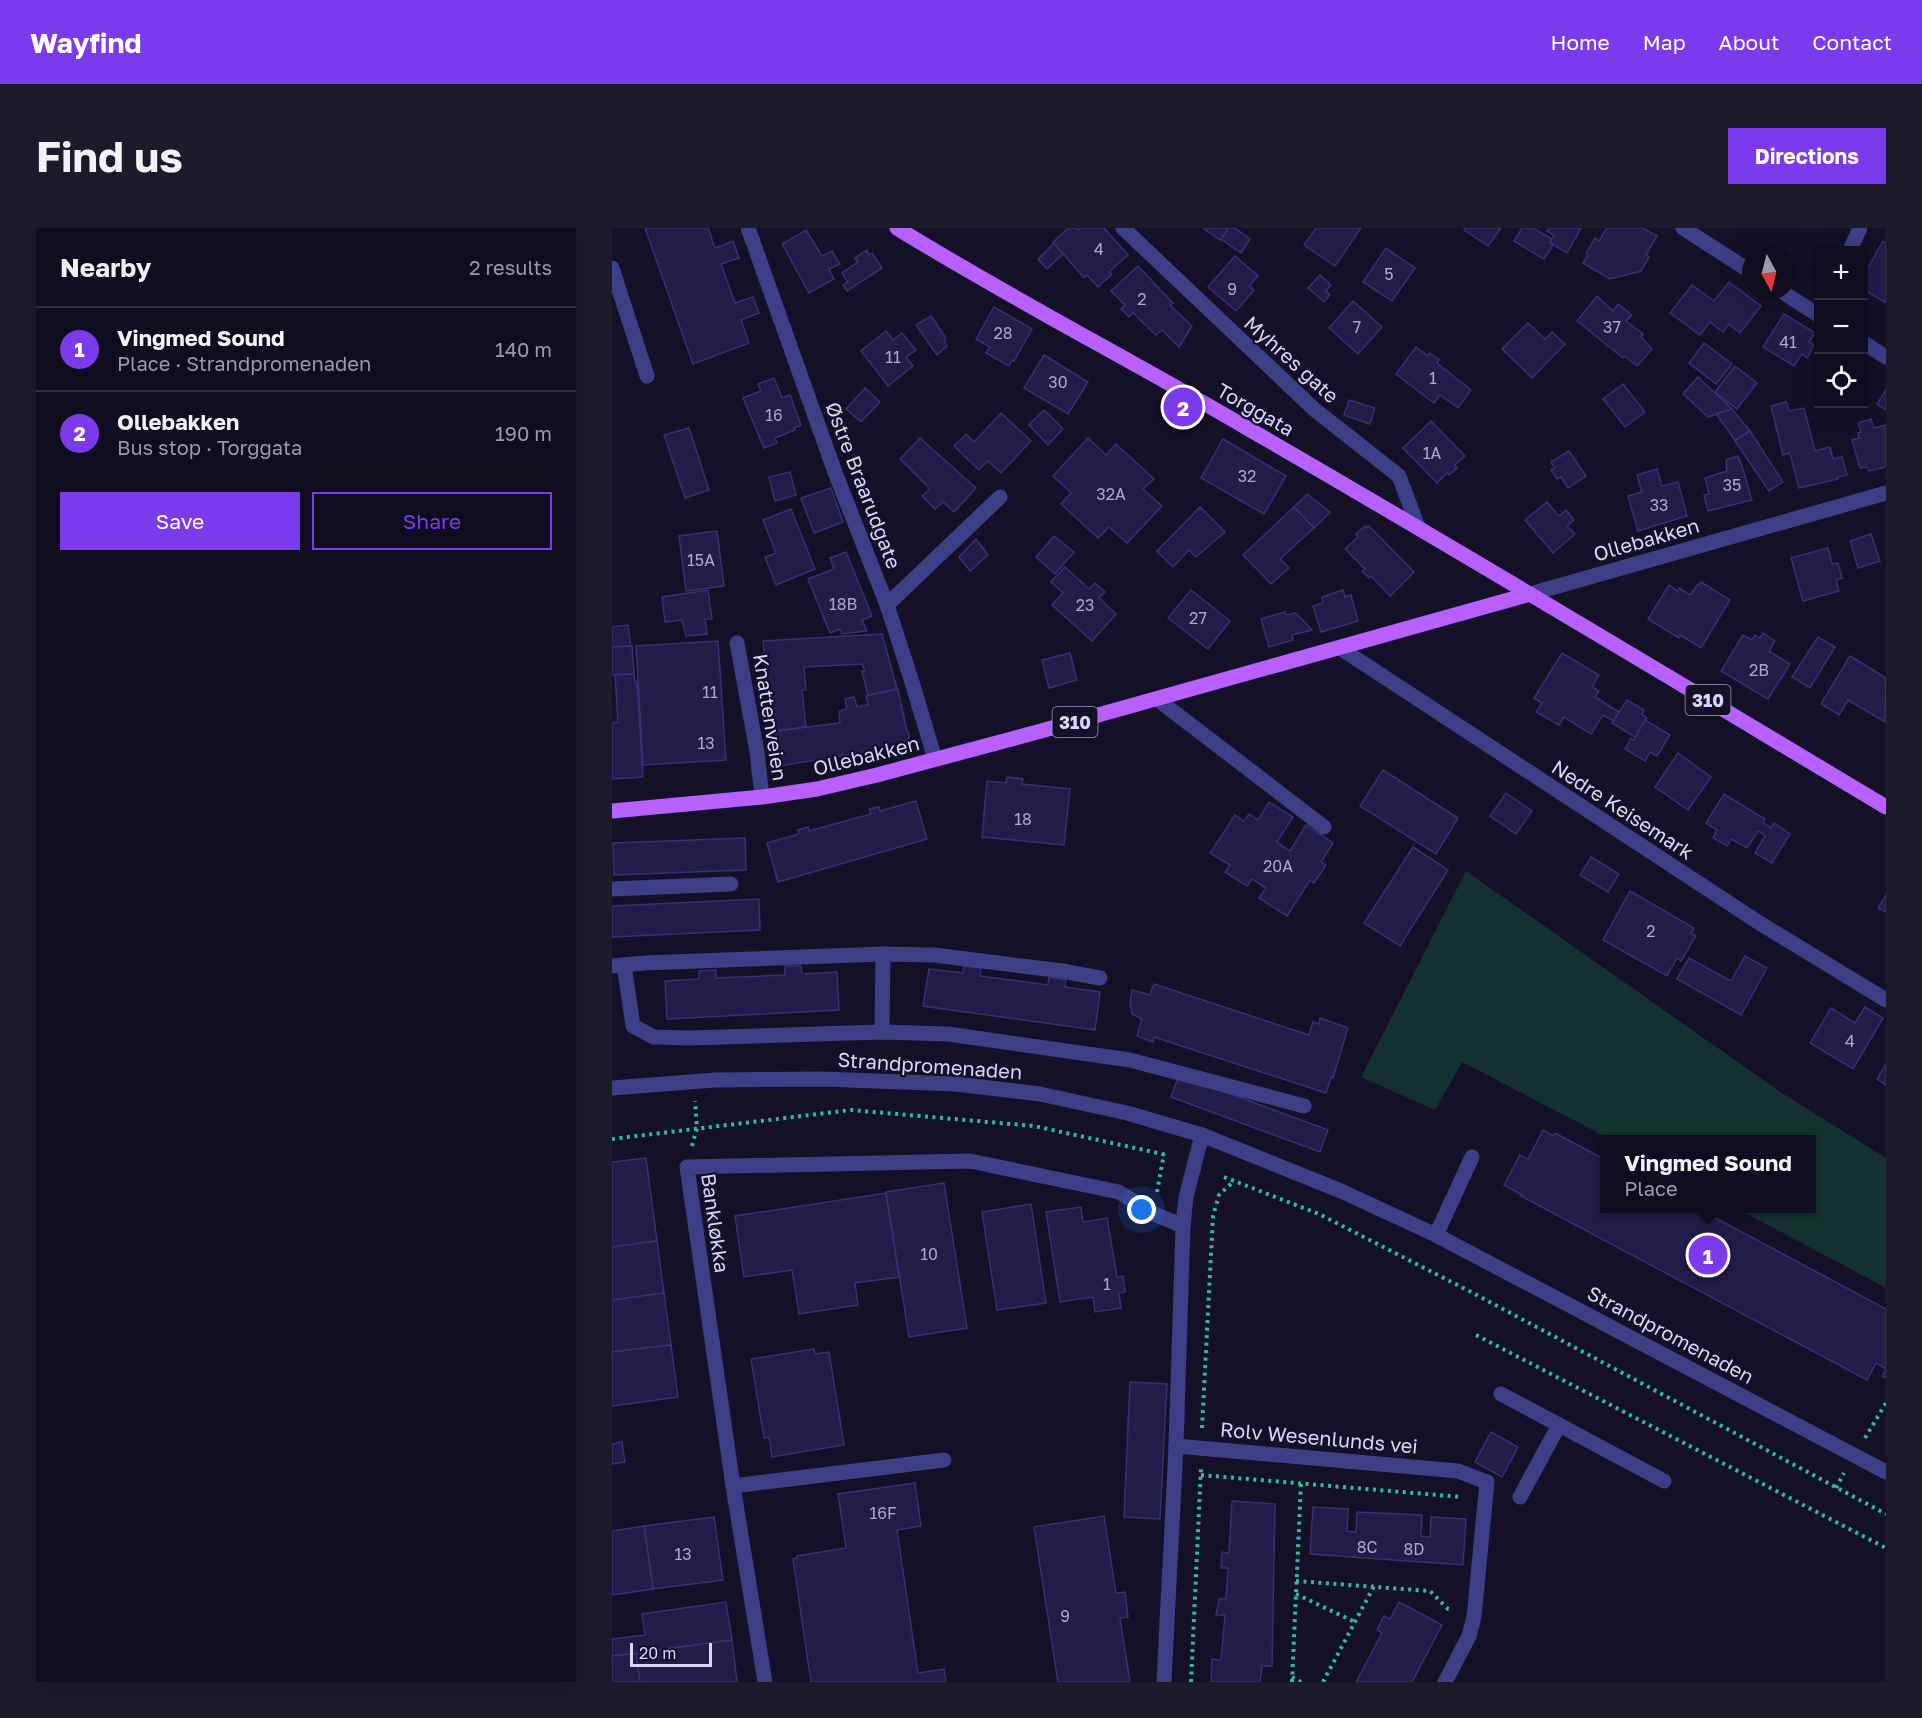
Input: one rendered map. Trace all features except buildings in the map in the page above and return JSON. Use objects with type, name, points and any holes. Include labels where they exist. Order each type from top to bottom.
[{"type":"main road","name":"Torggata","points":[[897,228],[951,261],[1243,425],[1530,594]]},
{"type":"main road","name":"Ollebakken","points":[[612,811],[762,797],[817,789],[1157,699],[1530,594]]},
{"type":"main road","name":"310","points":[[1530,594],[1886,807]]},
{"type":"street","name":"Østre Braarudgate","points":[[748,228],[836,475],[887,605],[934,759]]},
{"type":"street","name":"Myhres gate","points":[[1123,228],[1315,411],[1399,476],[1418,527]]},
{"type":"street","points":[[1683,228],[1742,266]]},
{"type":"street","points":[[1852,246],[1860,228]]},
{"type":"street","points":[[612,268],[647,376]]},
{"type":"street","points":[[1795,300],[1814,312]]},
{"type":"street","points":[[1868,346],[1886,357]]},
{"type":"street","name":"Ollebakken","points":[[1530,594],[1886,493]]},
{"type":"street","points":[[887,605],[1000,497]]},
{"type":"street","name":"Knattenveien","points":[[737,643],[757,752],[762,797]]},
{"type":"street","name":"Nedre Keisemark","points":[[1340,648],[1761,924],[1886,1000]]},
{"type":"street","points":[[1157,699],[1324,826]]},
{"type":"street","points":[[612,889],[732,884]]},
{"type":"street","points":[[882,1032],[883,954]]},
{"type":"street","points":[[1100,978],[1062,970],[934,955],[883,954],[618,966],[633,1026],[654,1037],[882,1032],[948,1034],[1130,1060],[1304,1106]]},
{"type":"street","name":"Strandpromenaden","points":[[612,1088],[715,1080],[822,1079],[956,1084],[1040,1094],[1127,1113],[1202,1135],[1341,1191],[1436,1235],[1886,1472]]},
{"type":"street","points":[[1164,1682],[1176,1446],[1183,1226],[1186,1197],[1202,1135]]},
{"type":"street","points":[[1436,1235],[1472,1157]]},
{"type":"street","name":"Bankløkka","points":[[765,1682],[733,1486],[687,1167],[970,1161],[1119,1192],[1154,1214],[1183,1226]]},
{"type":"street","points":[[1501,1394],[1664,1481]]},
{"type":"street","points":[[1520,1497],[1559,1425]]},
{"type":"street","name":"Rolv Wesenlunds vei","points":[[1176,1446],[1458,1471],[1487,1482],[1485,1499]]},
{"type":"street","points":[[733,1486],[944,1461]]},
{"type":"street","points":[[1445,1682],[1469,1636],[1474,1617],[1485,1499]]},
{"type":"path","points":[[612,1139],[851,1110],[1034,1126],[1166,1154],[1154,1214]]},
{"type":"path","points":[[1224,1177],[1318,1214],[1422,1266],[1886,1514]]},
{"type":"path","points":[[1476,1335],[1886,1548]]},
{"type":"path","points":[[1863,1443],[1886,1403]]},
{"type":"path","points":[[1201,1474],[1485,1499]]},
{"type":"path","points":[[1301,1483],[1292,1679],[1301,1682]]},
{"type":"path","points":[[1296,1581],[1430,1591],[1448,1609],[1474,1617]]},
{"type":"path","points":[[1323,1682],[1374,1586]]},
{"type":"path","points":[[1296,1594],[1355,1622]]},
{"type":"green space","points":[[1466,871],[1779,1091],[1886,1158],[1886,1288],[1745,1213],[1816,1213],[1816,1135],[1602,1135],[1462,1062],[1435,1110],[1361,1077]]},
{"type":"place","name":"Ollebakken","points":[[1183,407]]},
{"type":"place","name":"Vingmed Sound","points":[[1708,1255]]}]
